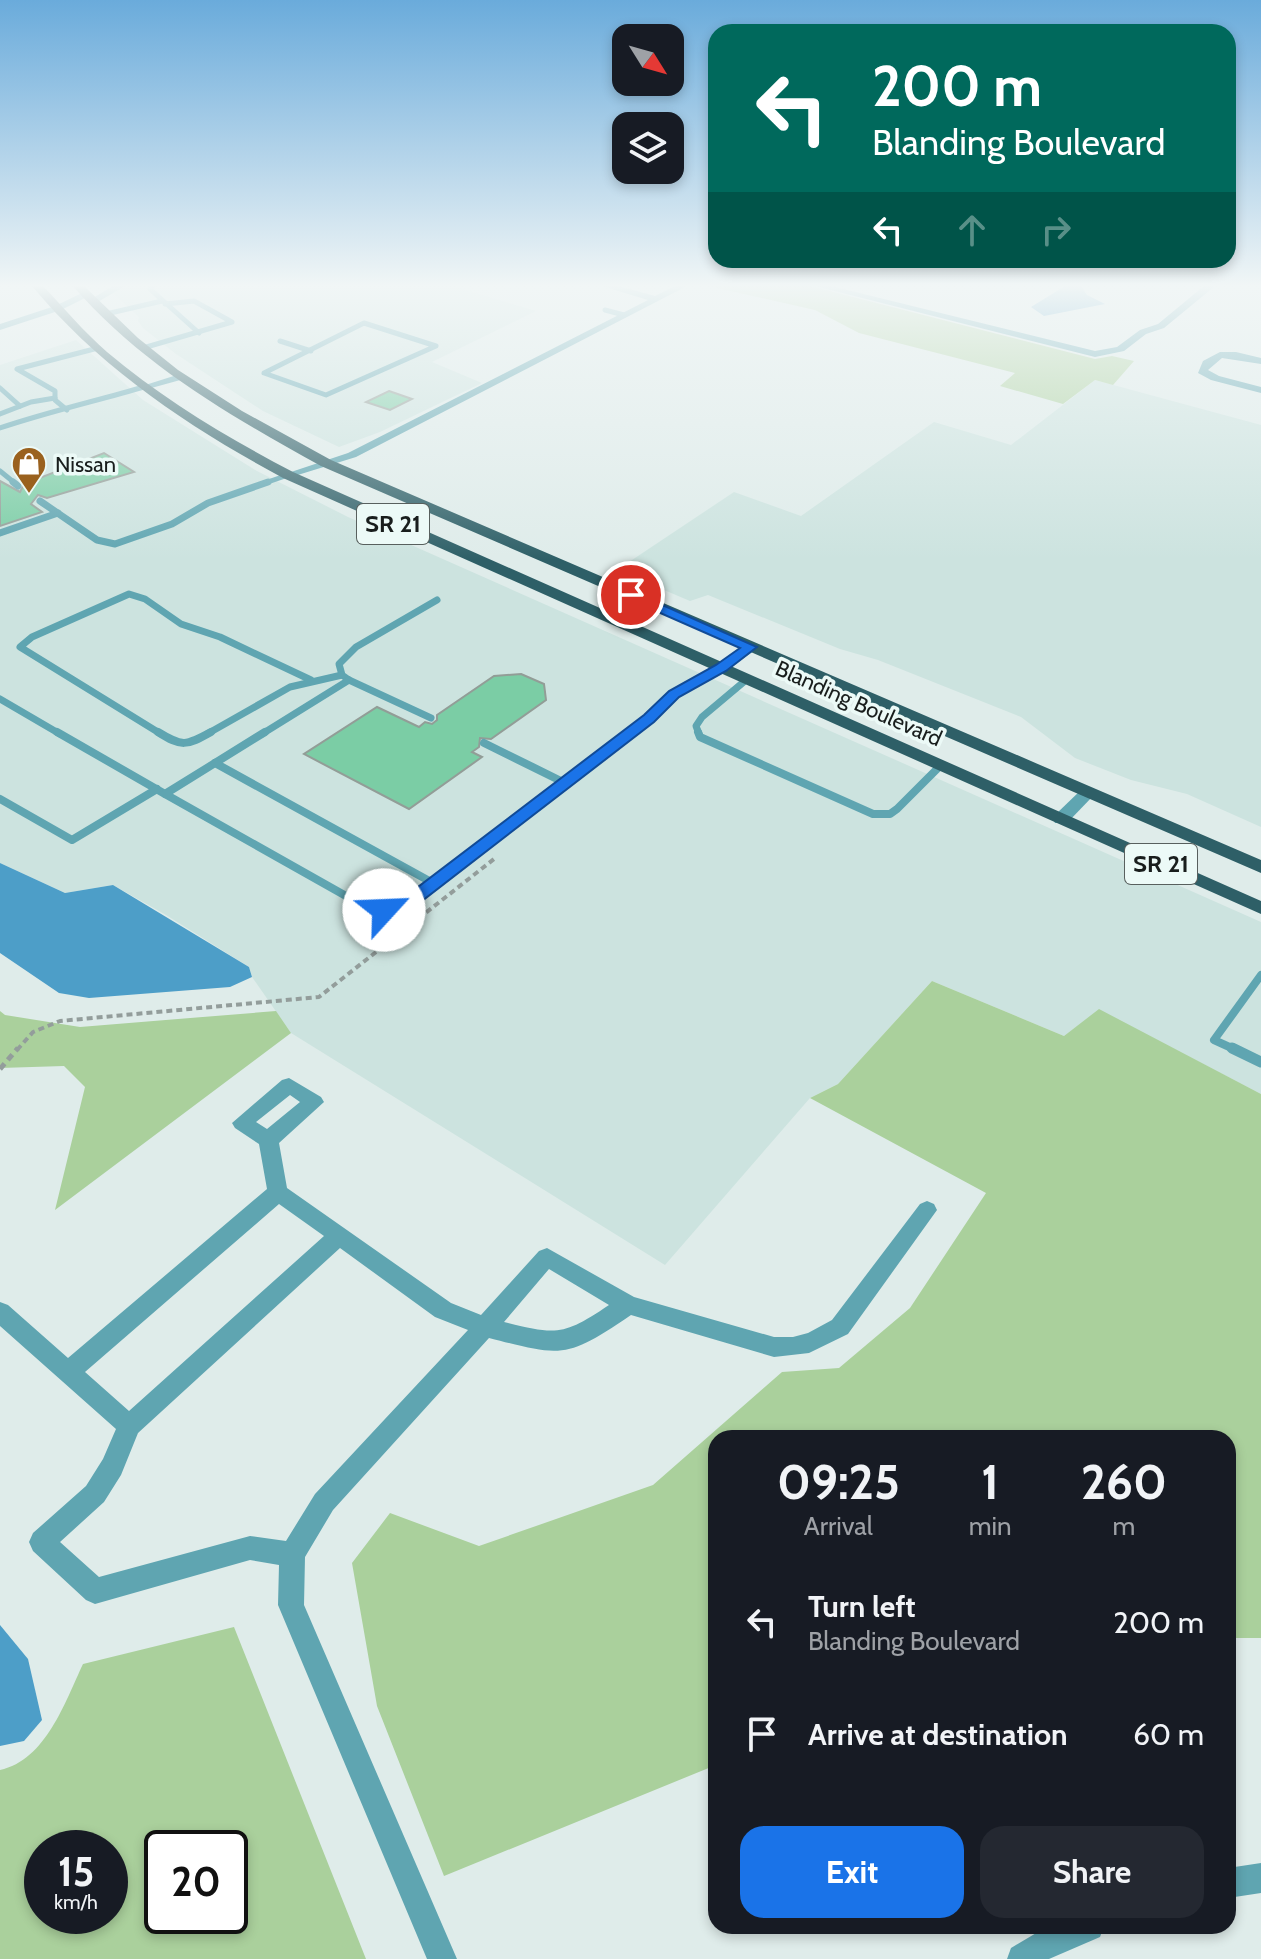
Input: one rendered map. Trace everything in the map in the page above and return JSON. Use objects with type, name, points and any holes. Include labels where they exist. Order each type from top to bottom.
[{"type":"main road","name":"Blanding Boulevard","points":[[133,377],[227,441],[288,475],[1261,908]]},
{"type":"main road","name":"Blanding Boulevard","points":[[181,377],[249,421],[326,463],[1261,867]]},
{"type":"street","points":[[144,387],[178,377]]},
{"type":"street","points":[[288,475],[352,455],[503,377]]},
{"type":"street","points":[[1214,377],[1261,390]]},
{"type":"street","points":[[721,668],[750,647]]},
{"type":"street","points":[[1061,819],[1088,792]]},
{"type":"street","points":[[268,1140],[278,1192],[443,1310],[485,1327],[549,1343],[580,1337],[628,1305]]},
{"type":"street","points":[[68,1372],[278,1192]]},
{"type":"street","points":[[442,1959],[291,1605],[292,1554],[324,1502],[547,1257],[628,1305],[774,1347],[799,1348],[820,1340],[840,1327],[927,1210]]},
{"type":"street","points":[[292,1554],[250,1548],[95,1591],[42,1542],[95,1494],[112,1467],[129,1426],[339,1236]]},
{"type":"street","points":[[0,1312],[129,1426]]},
{"type":"street","points":[[1236,1882],[1261,1878]]},
{"type":"street","points":[[1022,1959],[1051,1940],[1067,1934]]},
{"type":"lane","points":[[32,377],[55,391],[55,398],[67,410]]},
{"type":"lane","points":[[277,377],[328,395],[367,377]]},
{"type":"lane","points":[[0,428],[40,414],[67,410],[144,387]]},
{"type":"lane","points":[[0,388],[20,406]]},
{"type":"lane","points":[[0,414],[55,398]]},
{"type":"lane","points":[[0,471],[18,486]]},
{"type":"lane","points":[[40,501],[104,543],[126,543],[187,517],[208,503],[288,475]]},
{"type":"lane","points":[[0,533],[58,513]]},
{"type":"lane","points":[[311,680],[220,637],[181,624],[145,599],[129,594],[118,596],[32,637],[20,647],[176,743],[191,743],[290,687],[311,680],[346,677],[431,718]]},
{"type":"lane","points":[[346,677],[339,664],[350,652],[437,600]]},
{"type":"lane","points":[[0,699],[374,909],[402,905],[649,719],[674,694],[721,668]]},
{"type":"lane","points":[[165,794],[346,677]]},
{"type":"lane","points":[[746,680],[702,717],[696,726],[700,737],[873,814],[882,815],[897,809],[940,766]]},
{"type":"lane","points":[[484,743],[565,783]]},
{"type":"lane","points":[[215,763],[433,883]]},
{"type":"lane","points":[[0,799],[72,840],[157,789]]},
{"type":"lane","points":[[1261,975],[1214,1040],[1261,1062]]},
{"type":"path","points":[[0,1069],[33,1032],[60,1021],[319,997],[496,858]]},
{"type":"shaded area","points":[[0,377],[118,377],[143,400],[257,471],[348,517],[1261,922],[1261,1094],[1099,1010],[1064,1036],[932,981],[838,1084],[810,1098],[665,1265],[291,1033],[252,977],[249,967],[166,915],[113,885],[65,893],[0,863]]},
{"type":"shaded area","points":[[212,377],[469,377],[482,383],[380,432],[339,447],[263,411]]},
{"type":"shaded area","points":[[1095,380],[1261,425],[1261,827],[1187,794],[1131,780],[1075,758],[1021,717],[708,595],[690,601],[617,570],[734,492],[801,516],[934,422],[1011,445]]},
{"type":"green space","points":[[1010,377],[1120,377],[1113,385],[1095,380],[1063,404],[1000,386]]},
{"type":"green space","points":[[932,981],[1064,1036],[1099,1009],[1261,1094],[1261,1638],[1236,1638],[1236,1430],[716,1430],[782,1372],[839,1368],[910,1308],[986,1193],[810,1098],[838,1084]]},
{"type":"green space","points":[[0,1011],[5,1015],[80,1027],[276,1011],[291,1033],[55,1210],[85,1087],[64,1066],[0,1068]]},
{"type":"green space","points":[[708,1437],[708,1768],[444,1876],[377,1706],[352,1563],[390,1513],[479,1546],[653,1485]]},
{"type":"green space","points":[[234,1627],[366,1959],[0,1959],[0,1770],[30,1755],[61,1712],[83,1664]]},
{"type":"water","points":[[0,863],[65,893],[113,885],[249,967],[252,977],[230,987],[89,998],[59,993],[0,953]]},
{"type":"water","points":[[0,1625],[28,1659],[42,1720],[24,1741],[0,1746]]},
{"type":"building","points":[[389,391],[412,399],[390,410],[366,402]]},
{"type":"building","name":"Nissan","points":[[104,453],[134,472],[47,498],[38,495],[31,504],[42,512],[0,526],[0,481],[20,492],[24,484]]},
{"type":"building","points":[[521,674],[544,684],[546,700],[491,739],[480,738],[479,747],[472,752],[482,757],[409,809],[304,754],[377,707],[419,727],[425,722],[432,724],[437,720],[437,715],[494,676]]},
{"type":"place","name":"Nissan","points":[[29,495]]},
{"type":"route","points":[[384,910],[412,900],[649,719],[674,694],[721,668],[750,647],[631,595]]}]
